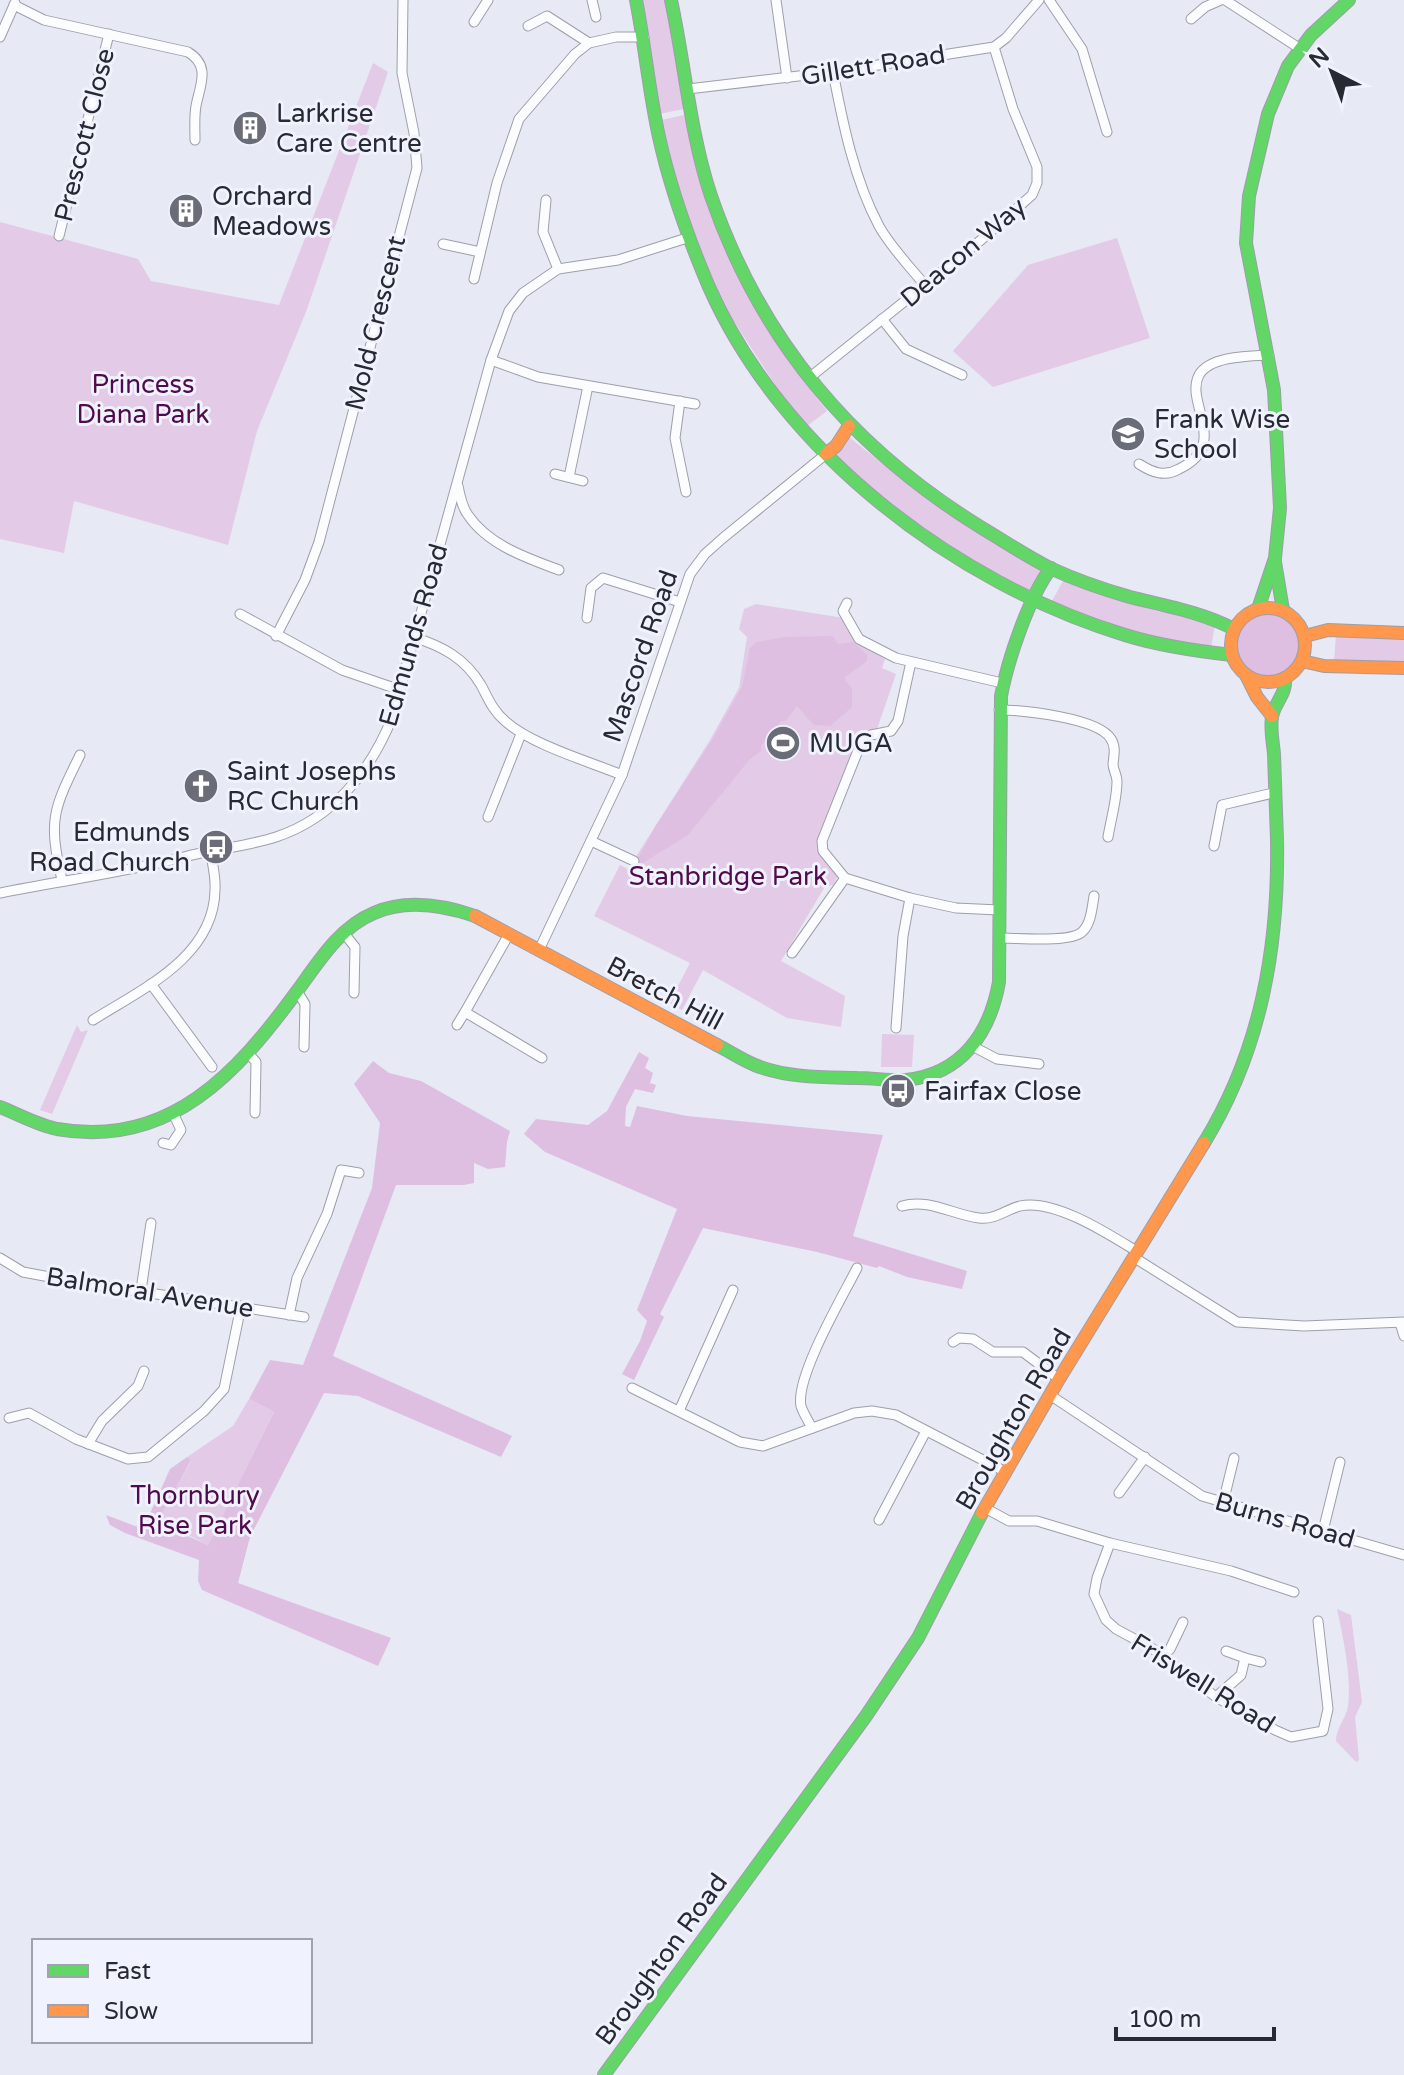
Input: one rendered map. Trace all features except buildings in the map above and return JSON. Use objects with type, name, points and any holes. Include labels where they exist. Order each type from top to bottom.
[{"type":"street","name":"Mold Crescent","points":[[276,636],[305,580],[319,542],[417,168],[414,133],[402,73],[403,0]]},
{"type":"street","points":[[474,22],[488,0]]},
{"type":"street","points":[[592,0],[596,17]]},
{"type":"street","points":[[636,0],[659,139],[690,237],[718,307],[769,387],[826,454],[895,513],[951,551],[1033,598],[1115,632],[1159,645],[1232,655]]},
{"type":"street","points":[[671,0],[699,152],[725,235],[771,328],[849,426],[899,472],[954,512],[1051,568],[1125,595],[1217,619],[1234,629]]},
{"type":"street","points":[[776,0],[787,78]]},
{"type":"street","points":[[994,47],[1006,38],[1039,0]]},
{"type":"street","points":[[1049,0],[1082,49],[1107,132]]},
{"type":"street","points":[[1191,19],[1205,7],[1223,0],[1299,48]]},
{"type":"street","points":[[1258,609],[1275,558],[1280,508],[1274,390],[1246,243],[1246,223],[1278,85],[1299,48],[1349,0]]},
{"type":"street","points":[[0,37],[15,3]]},
{"type":"street","name":"Prescott Close","points":[[15,3],[44,20],[188,52],[196,57],[203,73],[196,109],[195,140]]},
{"type":"street","points":[[528,26],[547,16],[589,43]]},
{"type":"street","name":"Prescott Close","points":[[59,236],[109,34]]},
{"type":"street","points":[[474,279],[497,183],[519,119],[575,54],[589,43],[616,37],[644,37]]},
{"type":"street","name":"Gillett Road","points":[[688,89],[833,72],[994,47]]},
{"type":"street","name":"Deacon Way","points":[[809,378],[1032,195],[1037,183],[1037,167],[1013,109],[994,47]]},
{"type":"street","points":[[833,72],[854,164],[879,227],[924,284]]},
{"type":"street","points":[[546,200],[543,232],[558,269]]},
{"type":"street","name":"Edmunds Road","points":[[0,893],[157,865],[277,837],[302,826],[331,807],[348,791],[375,755],[392,718],[491,360],[509,311],[523,293],[558,269],[618,260],[690,237]]},
{"type":"street","points":[[443,244],[480,252]]},
{"type":"street","points":[[882,319],[906,349],[962,375]]},
{"type":"street","points":[[1139,464],[1150,471],[1167,474],[1182,468],[1196,457],[1205,429],[1196,385],[1200,373],[1211,364],[1269,355]]},
{"type":"street","points":[[491,360],[538,377],[695,404]]},
{"type":"street","points":[[569,477],[588,386]]},
{"type":"street","points":[[680,401],[675,438],[686,492]]},
{"type":"street","name":"Mascord Road","points":[[539,950],[622,775],[690,574],[705,554],[826,454],[845,436],[849,426]]},
{"type":"street","points":[[555,474],[583,481]]},
{"type":"street","points":[[457,483],[466,513],[478,526],[520,556],[559,570]]},
{"type":"street","points":[[1275,558],[1283,610]]},
{"type":"street","points":[[1039,1064],[997,1059],[976,1048],[996,1006],[1000,938],[999,710],[1002,683],[1011,651],[1033,598],[1051,568]]},
{"type":"street","points":[[587,618],[591,588],[603,578],[680,602]]},
{"type":"street","points":[[1245,674],[1265,682],[1293,673],[1305,653],[1305,636],[1297,620],[1283,610],[1270,607],[1258,609],[1244,616],[1231,637],[1232,655],[1272,716]]},
{"type":"street","points":[[841,609],[859,639],[896,658],[1002,683]]},
{"type":"street","points":[[240,614],[342,670],[400,690]]},
{"type":"street","points":[[1305,636],[1328,630],[1404,633]]},
{"type":"street","points":[[413,637],[435,644],[463,661],[480,683],[495,711],[521,734],[622,775]]},
{"type":"street","points":[[1302,661],[1324,666],[1404,668]]},
{"type":"street","points":[[911,662],[898,721],[891,731],[871,735],[861,743],[822,841],[823,851],[845,878],[956,908],[999,910]]},
{"type":"street","points":[[1272,716],[1286,687],[1285,678]]},
{"type":"street","points":[[999,710],[1021,710],[1057,717],[1100,728],[1109,735],[1113,743],[1113,766],[1118,778],[1108,837]]},
{"type":"street","name":"Broughton Road","points":[[604,2075],[918,1638],[985,1508],[1059,1379],[1217,1124],[1253,1040],[1272,943],[1277,841],[1272,716]]},
{"type":"street","points":[[488,817],[521,734]]},
{"type":"street","points":[[62,880],[56,853],[55,809],[80,755]]},
{"type":"street","points":[[1214,846],[1222,805],[1273,793]]},
{"type":"street","points":[[591,841],[634,861]]},
{"type":"street","points":[[93,1020],[151,984],[191,952],[209,924],[215,890],[211,852]]},
{"type":"street","points":[[792,953],[845,878]]},
{"type":"street","points":[[1000,938],[1068,938],[1080,934],[1087,925],[1094,896]]},
{"type":"street","points":[[896,1028],[903,936],[910,898]]},
{"type":"street","name":"Bretch Hill","points":[[0,1107],[54,1128],[84,1132],[125,1129],[174,1115],[221,1083],[343,932],[374,913],[411,905],[454,909],[509,934],[759,1067],[789,1076],[912,1079],[943,1069],[976,1048]]},
{"type":"street","points":[[343,932],[355,947],[354,993]]},
{"type":"street","points":[[457,1025],[509,934]]},
{"type":"street","points":[[151,984],[212,1067]]},
{"type":"street","points":[[297,991],[305,1004],[304,1047]]},
{"type":"street","points":[[465,1012],[542,1058]]},
{"type":"street","points":[[248,1053],[256,1062],[255,1113]]},
{"type":"street","points":[[163,1143],[171,1145],[181,1130],[174,1115]]},
{"type":"street","points":[[289,1315],[297,1278],[327,1214],[341,1170],[359,1173]]},
{"type":"street","points":[[902,1206],[926,1203],[965,1216],[988,1219],[1020,1206],[1055,1210],[1076,1216],[1237,1322],[1304,1326],[1402,1323],[1404,1336]]},
{"type":"street","points":[[141,1290],[151,1223]]},
{"type":"street","name":"Balmoral Avenue","points":[[0,1258],[23,1272],[304,1317]]},
{"type":"street","points":[[812,1428],[801,1406],[801,1388],[857,1268]]},
{"type":"street","points":[[679,1411],[733,1290]]},
{"type":"street","points":[[9,1418],[29,1413],[88,1444],[128,1459],[148,1457],[204,1411],[224,1389],[241,1306]]},
{"type":"street","points":[[953,1342],[959,1338],[973,1339],[993,1352],[1023,1352],[1059,1379]]},
{"type":"street","points":[[88,1444],[102,1421],[138,1386],[144,1371]]},
{"type":"street","points":[[632,1388],[740,1442],[763,1446],[854,1413],[872,1411],[896,1415],[925,1433],[1006,1472]]},
{"type":"street","name":"Burns Road","points":[[1050,1395],[1202,1496],[1404,1555]]},
{"type":"street","points":[[879,1520],[925,1433]]},
{"type":"street","points":[[1119,1493],[1145,1457]]},
{"type":"street","points":[[1223,1503],[1234,1458]]},
{"type":"street","points":[[1323,1531],[1340,1462]]},
{"type":"street","points":[[985,1508],[1009,1521],[1037,1521],[1110,1543],[1231,1571],[1294,1592]]},
{"type":"street","name":"Friswell Road","points":[[1110,1543],[1094,1594],[1099,1607],[1116,1629],[1163,1656],[1216,1697],[1291,1737],[1323,1731],[1328,1709],[1318,1621]]},
{"type":"street","points":[[1163,1656],[1170,1649],[1183,1622]]},
{"type":"street","points":[[1226,1651],[1261,1662]]},
{"type":"street","points":[[1216,1697],[1241,1675],[1245,1658]]},
{"type":"green space","points":[[641,0],[668,0],[684,109],[659,114]]},
{"type":"green space","name":"Princess Diana Park","points":[[373,63],[388,72],[306,312],[257,431],[228,545],[74,501],[64,553],[0,539],[0,222],[138,259],[151,281],[279,305]]},
{"type":"green space","points":[[684,115],[706,198],[719,233],[788,361],[827,411],[807,426],[776,386],[722,303],[675,181],[661,120]]},
{"type":"green space","points":[[1117,238],[1150,338],[993,387],[953,351],[1028,265]]},
{"type":"green space","points":[[849,437],[943,509],[1044,570],[1032,591],[952,548],[855,475],[833,455]]},
{"type":"green space","points":[[1064,579],[1132,604],[1215,624],[1211,648],[1130,629],[1052,601]]},
{"type":"green space","name":"Stanbridge Park","points":[[756,604],[844,618],[856,640],[885,659],[882,668],[896,674],[877,729],[861,736],[856,744],[818,839],[818,847],[833,866],[837,877],[834,884],[824,888],[781,961],[845,996],[841,1027],[787,1018],[703,970],[682,1010],[669,1003],[690,963],[594,916],[620,865],[628,869],[710,740],[739,688],[747,637],[739,629],[744,609]]},
{"type":"green space","points":[[1336,635],[1404,638],[1404,667],[1334,663]]},
{"type":"green space","points":[[77,1025],[81,1032],[88,1030],[52,1114],[40,1110]]},
{"type":"green space","points":[[882,1034],[914,1035],[912,1067],[881,1067]]},
{"type":"green space","name":"Thornbury Rise Park","points":[[249,1399],[274,1412],[208,1545],[159,1520],[191,1461],[187,1457],[233,1426]]},
{"type":"green space","points":[[1337,1609],[1351,1615],[1362,1702],[1355,1717],[1359,1760],[1356,1762],[1336,1741],[1347,1711],[1349,1695]]},
{"type":"shaded area","points":[[1269,612],[1282,614],[1292,622],[1300,632],[1300,658],[1292,668],[1282,676],[1269,678],[1256,676],[1246,668],[1238,658],[1236,645],[1238,632],[1246,622],[1256,614]]},
{"type":"shaded area","points":[[833,636],[838,644],[853,642],[867,655],[867,661],[844,678],[852,689],[852,707],[830,726],[814,725],[797,706],[786,721],[781,721],[761,746],[761,751],[749,760],[688,835],[641,864],[637,860],[655,827],[712,740],[742,687],[750,648],[756,642],[786,637]]},
{"type":"shaded area","points":[[639,1052],[649,1058],[645,1068],[653,1073],[650,1083],[656,1085],[653,1093],[635,1089],[626,1107],[625,1126],[630,1127],[637,1106],[687,1116],[883,1135],[853,1236],[967,1271],[962,1289],[907,1277],[879,1266],[703,1228],[660,1314],[664,1317],[634,1380],[622,1374],[647,1321],[637,1310],[677,1209],[545,1152],[524,1134],[536,1119],[588,1125],[607,1111]]},
{"type":"shaded area","points":[[373,1061],[389,1073],[421,1081],[510,1131],[505,1167],[488,1169],[474,1163],[474,1183],[396,1185],[333,1356],[512,1436],[501,1457],[358,1396],[324,1393],[250,1537],[238,1583],[391,1638],[378,1666],[202,1590],[198,1581],[199,1560],[125,1533],[110,1525],[106,1515],[143,1529],[170,1469],[187,1457],[191,1460],[159,1520],[208,1545],[274,1412],[249,1399],[270,1360],[303,1365],[372,1188],[380,1123],[354,1084]]},
{"type":"traffic: fast","points":[[636,0],[663,156],[709,287],[741,347],[781,404],[828,456],[881,503],[938,546],[999,582],[1061,612],[1125,635],[1178,648],[1232,655]]},
{"type":"traffic: fast","points":[[671,0],[693,123],[711,196],[756,298],[784,344],[816,386],[852,426],[892,463],[935,497],[1032,559],[1089,584],[1196,614],[1234,629]]},
{"type":"traffic: fast","points":[[1258,609],[1275,558],[1280,508],[1274,390],[1246,243],[1249,196],[1268,114],[1288,66],[1311,35],[1349,0]]},
{"type":"traffic: fast","points":[[1275,562],[1283,610]]},
{"type":"traffic: fast","points":[[717,1045],[772,1071],[821,1077],[906,1080],[926,1076],[958,1060],[980,1034],[989,1018],[999,982],[1001,696],[1020,629],[1051,568]]},
{"type":"traffic: fast","points":[[1204,1143],[1240,1071],[1263,997],[1270,958],[1277,879],[1271,722],[1285,678]]},
{"type":"traffic: fast","points":[[0,1107],[57,1129],[97,1132],[134,1127],[167,1115],[197,1098],[251,1049],[331,946],[362,919],[386,909],[412,905],[450,909],[475,916]]},
{"type":"traffic: fast","points":[[604,2075],[866,1716],[918,1638],[982,1513]]},
{"type":"traffic: slow","points":[[826,454],[836,446],[849,426]]},
{"type":"traffic: slow","points":[[1261,608],[1275,608],[1289,614],[1299,624],[1305,645],[1299,666],[1289,676],[1275,682],[1261,682],[1247,676],[1237,666],[1231,652],[1231,638],[1237,624],[1247,614],[1261,608]]},
{"type":"traffic: slow","points":[[1305,636],[1328,630],[1404,633]]},
{"type":"traffic: slow","points":[[1302,661],[1324,666],[1404,668]]},
{"type":"traffic: slow","points":[[1246,675],[1257,697],[1272,716]]},
{"type":"traffic: slow","points":[[475,916],[717,1045]]},
{"type":"traffic: slow","points":[[982,1513],[1059,1379],[1204,1143]]},
{"type":"place","name":"Larkrise Care Centre","points":[[250,128]]},
{"type":"place","name":"Orchard Meadows","points":[[186,211]]},
{"type":"place","name":"Frank Wise School","points":[[1128,434]]},
{"type":"place","name":"MUGA","points":[[783,743]]},
{"type":"place","name":"Saint Josephs RC Church","points":[[201,786]]},
{"type":"place","name":"Edmunds Road Church","points":[[216,847]]},
{"type":"place","name":"Fairfax Close","points":[[898,1091]]}]
